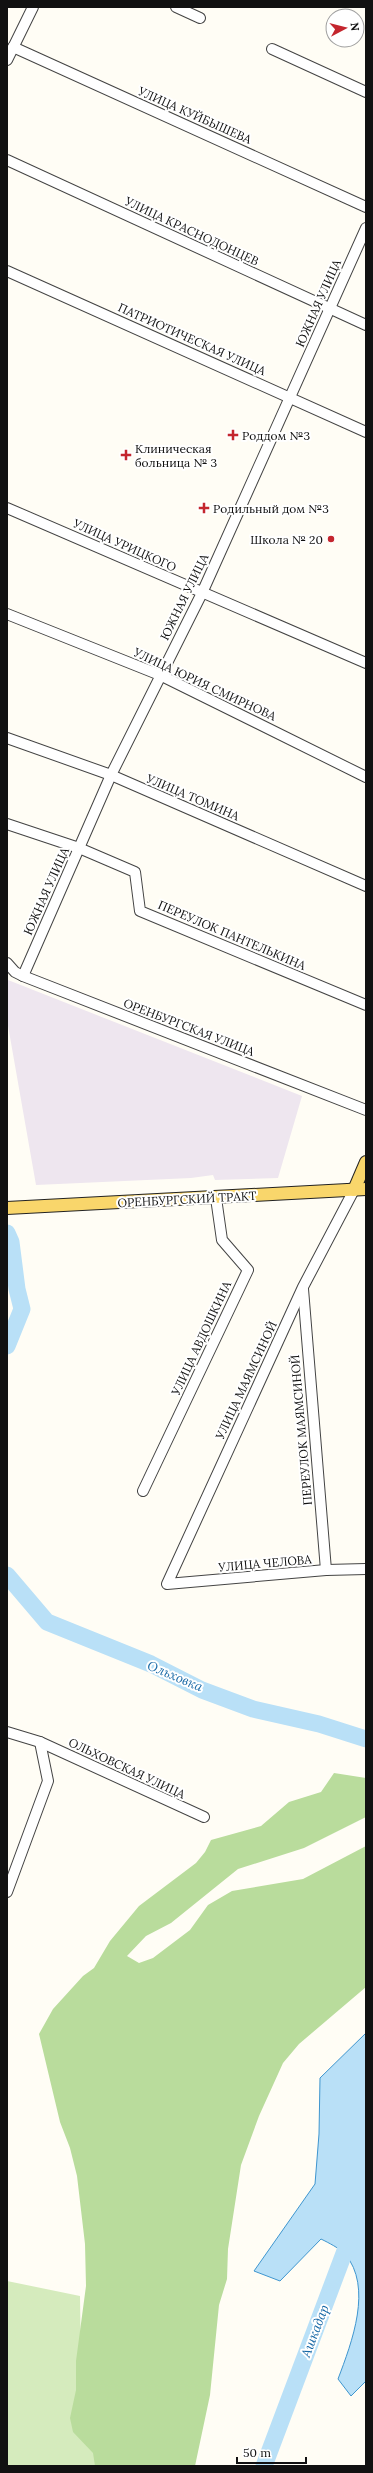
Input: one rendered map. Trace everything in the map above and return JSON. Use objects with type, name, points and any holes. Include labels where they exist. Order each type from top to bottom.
[{"type":"main road","points":[[360,1189],[366,1162]]},
{"type":"main road","name":"ОРЕНБУРГСКИЙ ТРАКТ","points":[[7,1208],[216,1198],[360,1189]]},
{"type":"street","points":[[7,60],[33,7]]},
{"type":"street","points":[[176,7],[200,18]]},
{"type":"street","name":"УЛИЦА КУЙБЫШЕВА","points":[[13,47],[366,207]]},
{"type":"street","points":[[272,49],[366,92]]},
{"type":"street","name":"УЛИЦА КРАСНОДОНЦЕВ","points":[[7,160],[366,325]]},
{"type":"street","name":"ЮЖНАЯ УЛИЦА","points":[[22,976],[111,775],[202,593],[366,228]]},
{"type":"street","name":"ПАТРИОТИЧЕСКАЯ УЛИЦА","points":[[7,271],[366,432]]},
{"type":"street","name":"УЛИЦА УРИЦКОГО","points":[[7,508],[366,663]]},
{"type":"street","name":"УЛИЦА ЮРИЯ СМИРНОВА","points":[[7,614],[160,675],[366,776]]},
{"type":"street","name":"УЛИЦА ТОМИНА","points":[[7,738],[111,775],[366,886]]},
{"type":"street","name":"ПЕРЕУЛОК ПАНТЕЛЬКИНА","points":[[7,824],[79,848],[135,872],[140,911],[366,1005]]},
{"type":"street","name":"ОРЕНБУРГСКАЯ УЛИЦА","points":[[7,963],[15,972],[22,976],[366,1110]]},
{"type":"street","name":"УЛИЦА МАЯМСИНОЙ","points":[[167,1584],[303,1287],[360,1189]]},
{"type":"street","name":"УЛИЦА АВДОШКИНА","points":[[143,1491],[248,1270],[222,1240],[216,1198]]},
{"type":"street","name":"ПЕРЕУЛОК МАЯМСИНОЙ","points":[[303,1287],[326,1570]]},
{"type":"street","name":"УЛИЦА ЧЕЛОВА","points":[[167,1584],[326,1570],[366,1569]]},
{"type":"street","name":"ОЛЬХОВСКАЯ УЛИЦА","points":[[7,1732],[40,1742],[204,1817]]},
{"type":"street","points":[[7,1892],[48,1781],[40,1742]]},
{"type":"shaded area","points":[[8,980],[302,1096],[278,1178],[215,1180],[213,1175],[191,1178],[36,1185],[7,1020]]},
{"type":"green space","points":[[334,1773],[366,1778],[366,1817],[304,1848],[238,1869],[171,1923],[146,1936],[127,1956],[139,1963],[153,1958],[190,1930],[208,1905],[232,1891],[303,1879],[366,1846],[366,1987],[299,2044],[283,2063],[259,2116],[241,2165],[228,2249],[227,2279],[219,2305],[210,2395],[195,2466],[95,2466],[93,2453],[73,2432],[70,2418],[76,2390],[76,2361],[86,2286],[85,2244],[77,2176],[70,2148],[60,2122],[39,2034],[53,2009],[83,1976],[94,1968],[110,1941],[139,1906],[196,1863],[205,1852],[211,1840],[261,1826],[289,1802],[321,1792]]},
{"type":"green space","points":[[7,2281],[80,2296],[82,2431],[101,2466],[7,2466]]},
{"type":"water","points":[[366,2033],[366,2381],[351,2396],[338,2379],[354,2332],[359,2298],[358,2282],[353,2267],[345,2254],[321,2239],[280,2281],[254,2271],[315,2184],[319,2134],[320,2078]]},
{"type":"waterway","name":"Ольховка","points":[[7,1233],[11,1242],[17,1289],[22,1309],[7,1346]]},
{"type":"waterway","name":"Ольховка","points":[[7,1575],[47,1622],[151,1664],[202,1690],[253,1709],[319,1724],[366,1739]]},
{"type":"waterway","name":"Ашкадар","points":[[264,2466],[366,2195]]},
{"type":"place","name":"Роддом №3","points":[[233,435]]},
{"type":"place","name":"Клиническая больница № 3","points":[[126,455]]},
{"type":"place","name":"Родильный дом №3","points":[[204,508]]},
{"type":"place","name":"Школа № 20","points":[[331,539]]}]
